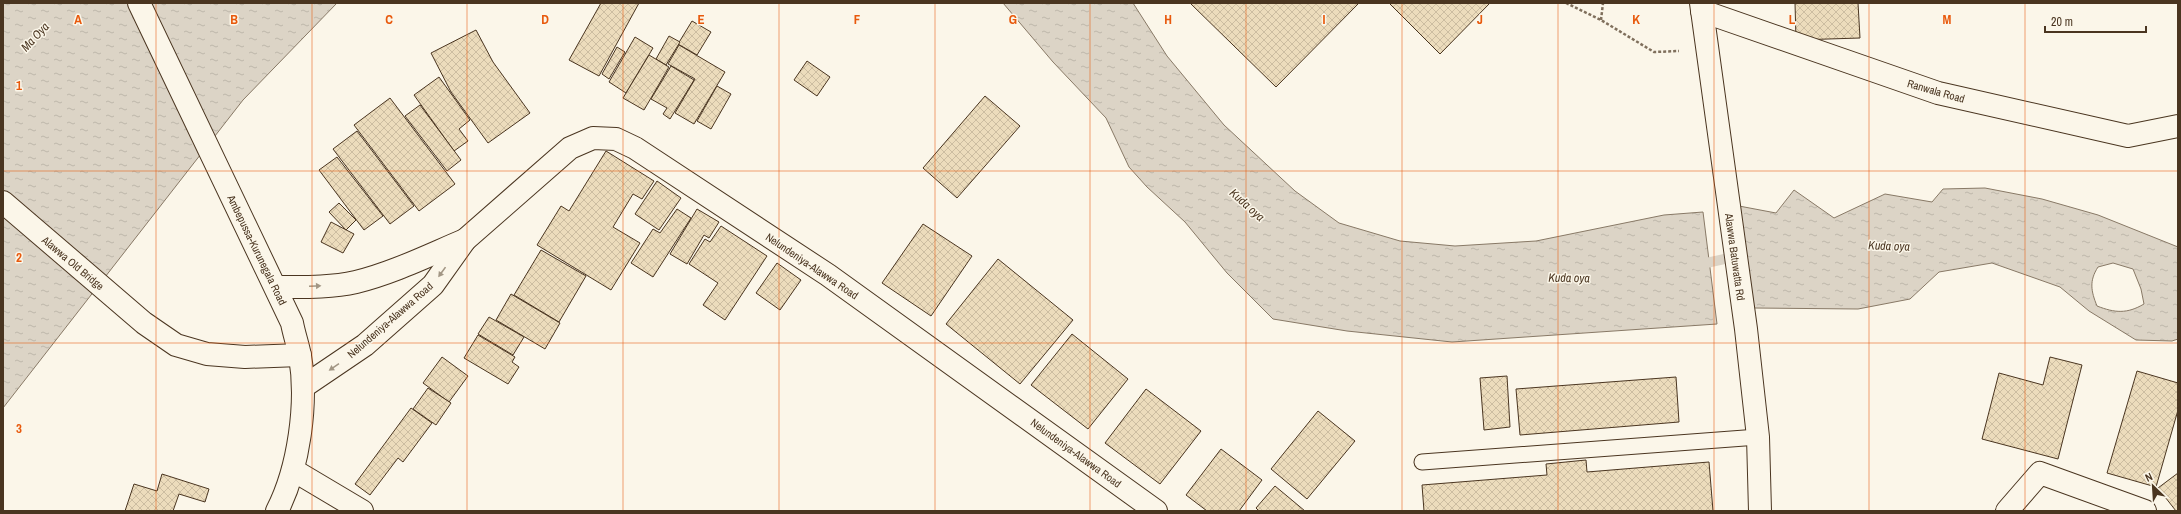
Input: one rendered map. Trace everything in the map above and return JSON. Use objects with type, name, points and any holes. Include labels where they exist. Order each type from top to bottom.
[{"type":"main road","name":"Ambepussa-Kurunegala Road","points":[[139,3],[292,323],[300,355],[303,387],[301,424],[293,470],[277,511]]},
{"type":"main road","name":"Alawwa Batuwatta Rd","points":[[1702,7],[1720,153],[1746,329],[1758,437],[1760,511]]},
{"type":"main road","name":"Ranwala Road","points":[[1702,7],[1938,93],[2128,136],[2178,126]]},
{"type":"main road","name":"Nelundeniya-Alawwa Road","points":[[303,387],[365,344],[433,285],[465,240],[570,148],[593,138],[616,139],[635,148],[828,275],[1156,511]]},
{"type":"main road","name":"Alawwa Old Bridge","points":[[3,202],[144,323],[176,345],[206,354],[245,357],[300,355]]},
{"type":"main road","name":"Nelundeniya-Alawwa Road","points":[[276,287],[316,287],[355,282],[402,267],[465,240]]},
{"type":"main road","points":[[293,470],[362,511]]},
{"type":"main road","points":[[2007,511],[2040,473],[2144,511]]},
{"type":"lane","points":[[1422,462],[1758,437]]},
{"type":"path","points":[[1566,3],[1601,20],[1654,52],[1707,51]]},
{"type":"path","points":[[1601,20],[1602,3]]},
{"type":"water","name":"Ma Oya","points":[[3,3],[337,3],[243,100],[3,408]]},
{"type":"water","points":[[1003,3],[1133,3],[1167,56],[1224,125],[1295,191],[1339,223],[1400,241],[1455,246],[1536,241],[1664,215],[1703,212],[1717,324],[1452,342],[1347,331],[1273,319],[1227,273],[1185,222],[1147,187],[1129,167],[1106,118],[1053,62]]},
{"type":"water","points":[[1985,188],[2042,199],[2098,215],[2178,247],[2178,339],[2172,341],[2136,340],[2089,311],[2060,287],[1992,263],[1939,272],[1910,299],[1858,309],[1754,308],[1739,206],[1776,213],[1794,190],[1834,218],[1885,194],[1932,202],[1943,189]],"holes":[[[2113,263],[2133,269],[2141,289],[2144,304],[2132,310],[2126,311],[2115,311],[2097,306],[2093,296],[2092,282],[2098,267]]]},
{"type":"building","points":[[601,3],[639,3],[599,76],[569,60]]},
{"type":"building","points":[[1190,3],[1359,3],[1276,87]]},
{"type":"building","points":[[1389,3],[1490,3],[1440,54]]},
{"type":"building","points":[[1795,3],[1858,3],[1860,38],[1796,40]]},
{"type":"building","points":[[692,21],[711,32],[697,55],[678,44]]},
{"type":"building","points":[[476,30],[493,62],[530,113],[488,143],[451,92],[431,53]]},
{"type":"building","points":[[669,36],[680,42],[666,65],[656,59]]},
{"type":"building","points":[[635,37],[653,48],[626,93],[609,82]]},
{"type":"building","points":[[679,45],[725,72],[694,124],[675,113],[695,79],[668,64]]},
{"type":"building","points":[[617,47],[625,52],[609,79],[602,74]]},
{"type":"building","points":[[649,55],[669,67],[644,110],[623,98]]},
{"type":"building","points":[[807,61],[830,77],[817,96],[794,80]]},
{"type":"building","points":[[671,66],[694,80],[670,119],[663,114],[667,108],[651,99]]},
{"type":"building","points":[[439,77],[470,120],[459,129],[468,141],[454,151],[414,95]]},
{"type":"building","points":[[717,86],[731,94],[711,129],[697,121]]},
{"type":"building","points":[[985,96],[1020,126],[957,198],[923,168]]},
{"type":"building","points":[[390,98],[455,184],[419,211],[354,125]]},
{"type":"building","points":[[420,105],[461,160],[447,171],[405,116]]},
{"type":"building","points":[[357,131],[414,206],[390,224],[333,149]]},
{"type":"building","points":[[606,151],[654,181],[642,199],[633,194],[613,227],[640,243],[611,290],[537,245],[561,206],[569,211]]},
{"type":"building","points":[[337,157],[383,216],[364,230],[319,170]]},
{"type":"building","points":[[657,181],[681,198],[659,230],[635,214]]},
{"type":"building","points":[[339,203],[356,220],[346,230],[329,212]]},
{"type":"building","points":[[677,209],[691,218],[653,277],[631,263],[653,229],[660,233]]},
{"type":"building","points":[[697,209],[719,222],[709,238],[704,235],[687,264],[670,254]]},
{"type":"building","points":[[331,222],[354,234],[343,253],[321,242]]},
{"type":"building","points":[[923,224],[972,256],[931,316],[882,283]]},
{"type":"building","points":[[721,226],[767,256],[725,320],[703,305],[718,283],[689,264],[705,239],[710,242]]},
{"type":"building","points":[[541,250],[586,276],[559,322],[514,295]]},
{"type":"building","points":[[998,259],[1073,320],[1020,384],[946,324]]},
{"type":"building","points":[[777,263],[801,280],[780,310],[756,293]]},
{"type":"building","points":[[511,294],[560,323],[545,349],[496,320]]},
{"type":"building","points":[[489,317],[524,337],[513,355],[478,334]]},
{"type":"building","points":[[1072,334],[1128,379],[1088,429],[1031,385]]},
{"type":"building","points":[[478,335],[515,357],[512,362],[519,367],[508,384],[464,358]]},
{"type":"building","points":[[442,357],[468,376],[449,402],[423,383]]},
{"type":"building","points":[[2050,357],[2082,365],[2058,459],[1982,439],[1999,373],[2043,385]]},
{"type":"building","points":[[2137,371],[2178,383],[2178,410],[2156,487],[2107,473]]},
{"type":"building","points":[[1507,376],[1510,427],[1484,430],[1480,378]]},
{"type":"building","points":[[1676,377],[1679,422],[1520,435],[1516,389]]},
{"type":"building","points":[[428,388],[451,403],[436,425],[413,409]]},
{"type":"building","points":[[1146,389],[1201,431],[1160,484],[1105,443]]},
{"type":"building","points":[[411,408],[432,423],[403,462],[398,458],[370,495],[355,484]]},
{"type":"building","points":[[1318,411],[1355,441],[1307,499],[1271,469]]},
{"type":"building","points":[[1221,449],[1262,480],[1239,511],[1207,511],[1186,495]]},
{"type":"building","points":[[1586,460],[1587,472],[1709,462],[1713,511],[1424,511],[1422,485],[1547,475],[1546,464]]},
{"type":"building","points":[[2178,473],[2178,511],[2176,511],[2158,488]]},
{"type":"building","points":[[162,474],[209,489],[205,502],[179,494],[173,511],[125,511],[134,484],[157,491]]},
{"type":"building","points":[[1275,486],[1305,511],[1259,511],[1256,508]]},
{"type":"waterway","name":"Kuda oya","points":[[1697,265],[1738,256]]}]
